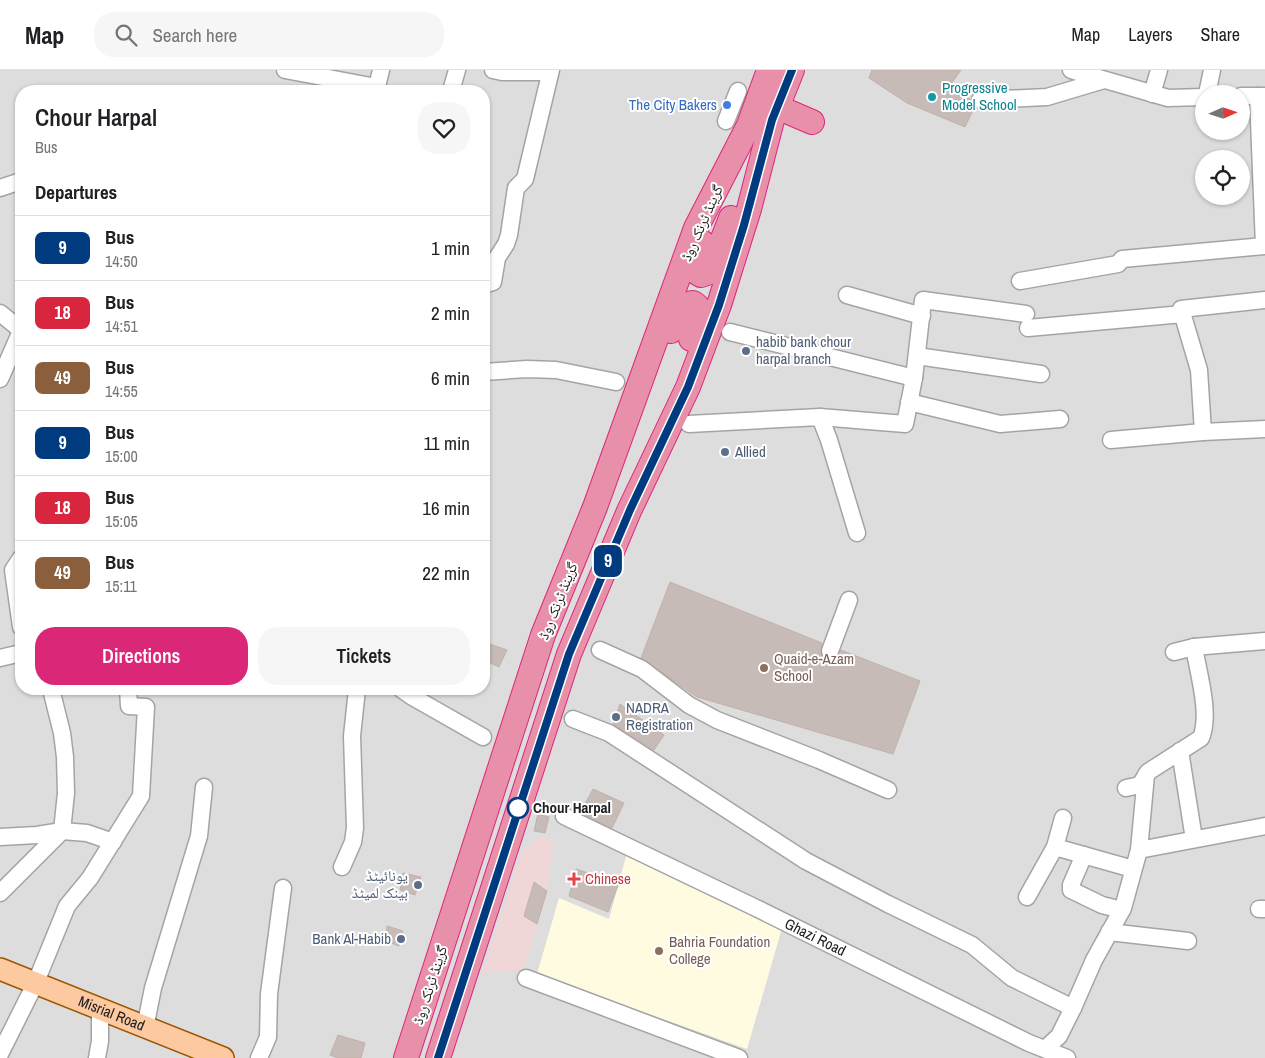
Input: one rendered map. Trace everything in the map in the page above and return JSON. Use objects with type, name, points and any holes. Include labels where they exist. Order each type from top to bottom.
[{"type":"highway","name":"گرینڈ ٹرنک روڈ","points":[[406,1058],[543,635],[595,507],[696,228],[749,125],[769,70]]},
{"type":"highway","name":"گرینڈ ٹرنک روڈ","points":[[438,1058],[569,654],[630,510],[688,387],[719,305],[749,209],[774,113],[792,70]]},
{"type":"highway","points":[[738,148],[695,265],[696,272],[700,275],[710,272],[774,113],[812,122]]},
{"type":"highway","points":[[595,507],[682,308],[687,303],[693,303],[698,307],[700,314],[630,510]]},
{"type":"main road","name":"Misrial Road","points":[[0,969],[36,982],[212,1056]]},
{"type":"street","points":[[285,70],[357,85]]},
{"type":"street","points":[[377,85],[381,70]]},
{"type":"street","points":[[453,85],[457,70]]},
{"type":"street","points":[[490,284],[493,282],[497,258],[506,244],[516,188],[526,180],[551,71],[502,72],[493,70]]},
{"type":"street","points":[[1071,70],[1098,75],[1168,98],[1195,97]]},
{"type":"street","points":[[1152,94],[1159,70]]},
{"type":"street","points":[[1209,85],[1212,70]]},
{"type":"street","points":[[980,100],[1047,97],[1098,75]]},
{"type":"street","points":[[726,121],[738,91]]},
{"type":"street","points":[[1020,281],[1118,264],[1122,259],[1264,246],[1261,96]]},
{"type":"street","points":[[0,188],[15,183]]},
{"type":"street","points":[[847,295],[922,316]]},
{"type":"street","points":[[689,424],[820,417],[905,424],[914,378],[924,300],[1027,321],[1182,314]]},
{"type":"street","points":[[1204,432],[1199,370],[1181,309],[1265,300]]},
{"type":"street","points":[[0,313],[15,326]]},
{"type":"street","points":[[730,332],[914,378]]},
{"type":"street","points":[[0,379],[15,345]]},
{"type":"street","points":[[917,356],[1041,374]]},
{"type":"street","points":[[490,372],[556,370],[616,382]]},
{"type":"street","points":[[909,402],[1000,424],[1060,419]]},
{"type":"street","points":[[820,417],[829,440],[857,533]]},
{"type":"street","points":[[1111,440],[1265,429]]},
{"type":"street","points":[[11,565],[15,590]]},
{"type":"street","points":[[830,652],[848,600]]},
{"type":"street","points":[[1174,652],[1194,647],[1265,640]]},
{"type":"street","points":[[1126,788],[1140,785],[1146,775],[1202,738],[1205,710],[1194,647]]},
{"type":"street","points":[[600,650],[642,669],[689,706],[717,720],[888,790]]},
{"type":"street","points":[[0,658],[15,654]]},
{"type":"street","points":[[0,893],[62,831],[66,793],[65,757],[62,733],[52,695]]},
{"type":"street","points":[[0,1054],[36,982],[67,906],[90,878],[141,796],[146,706],[129,706],[128,695]]},
{"type":"street","points":[[342,867],[352,842],[355,828],[352,736],[356,695]]},
{"type":"street","points":[[410,695],[483,737]]},
{"type":"street","points":[[573,719],[609,733],[806,861],[972,945],[1012,978],[1073,1008]]},
{"type":"street","points":[[1180,751],[1194,839]]},
{"type":"street","points":[[1053,1052],[1094,960],[1122,910],[1139,850],[1146,775]]},
{"type":"street","points":[[145,1028],[156,980],[199,836],[204,787]]},
{"type":"street","name":"Ghazi Road","points":[[564,816],[754,907],[1029,1043],[1053,1052]]},
{"type":"street","points":[[1027,897],[1054,847],[1063,818]]},
{"type":"street","points":[[1139,850],[1265,826]]},
{"type":"street","points":[[0,836],[37,835],[62,831],[88,833],[113,842]]},
{"type":"street","points":[[1054,847],[1133,869]]},
{"type":"street","points":[[1084,855],[1071,885],[1071,890],[1102,905],[1122,910]]},
{"type":"street","points":[[259,1058],[268,1037],[269,994],[284,888]]},
{"type":"street","points":[[1109,932],[1188,941]]},
{"type":"street","points":[[526,978],[739,1058]]},
{"type":"street","points":[[97,1058],[100,1041],[100,1010]]},
{"type":"shaded area","points":[[0,70],[1265,70],[1265,1058],[0,1058]]},
{"type":"shaded area","points":[[539,837],[553,840],[547,891],[523,970],[483,973],[522,853]]},
{"type":"shaded area","name":"Bahria Foundation College","points":[[628,849],[782,928],[747,1049],[537,974],[559,898],[609,919]]},
{"type":"building","name":"Progressive Model School","points":[[872,70],[961,70],[949,87],[970,99],[971,105],[974,108],[965,127],[907,103],[869,78]]},
{"type":"building","name":"Quaid-e-Azam School","points":[[670,582],[822,643],[820,653],[826,660],[836,659],[841,650],[920,681],[893,754],[697,697],[641,658]]},
{"type":"building","points":[[490,644],[507,650],[499,667],[490,663]]},
{"type":"building","points":[[620,704],[664,735],[654,750],[613,724]]},
{"type":"building","points":[[593,789],[624,803],[612,828],[580,813]]},
{"type":"building","points":[[538,814],[549,817],[545,833],[534,831]]},
{"type":"building","points":[[576,869],[619,883],[608,912],[569,896]]},
{"type":"building","points":[[403,873],[421,877],[415,895],[400,890]]},
{"type":"building","points":[[534,882],[547,891],[537,924],[524,916]]},
{"type":"building","points":[[387,926],[403,931],[399,946],[386,941]]},
{"type":"building","points":[[338,1035],[365,1043],[361,1058],[338,1058],[330,1055]]},
{"type":"bus line","name":"9","points":[[438,1058],[569,654],[630,510],[688,387],[719,305],[749,209],[772,120],[792,70]]},
{"type":"place","name":"Progressive Model School","points":[[932,97]]},
{"type":"place","name":"The City Bakers","points":[[727,105]]},
{"type":"place","name":"habib bank chour harpal branch","points":[[746,351]]},
{"type":"place","name":"Allied","points":[[725,452]]},
{"type":"place","name":"Quaid-e-Azam School","points":[[764,668]]},
{"type":"place","name":"NADRA Registration","points":[[616,717]]},
{"type":"place","name":"Chour Harpal","points":[[518,808]]},
{"type":"place","name":"Chinese","points":[[574,879]]},
{"type":"place","name":"یونائیٹڈ بینک لمیٹڈ","points":[[418,885]]},
{"type":"place","name":"Bank Al-Habib","points":[[401,939]]},
{"type":"place","name":"Bahria Foundation College","points":[[659,951]]}]
